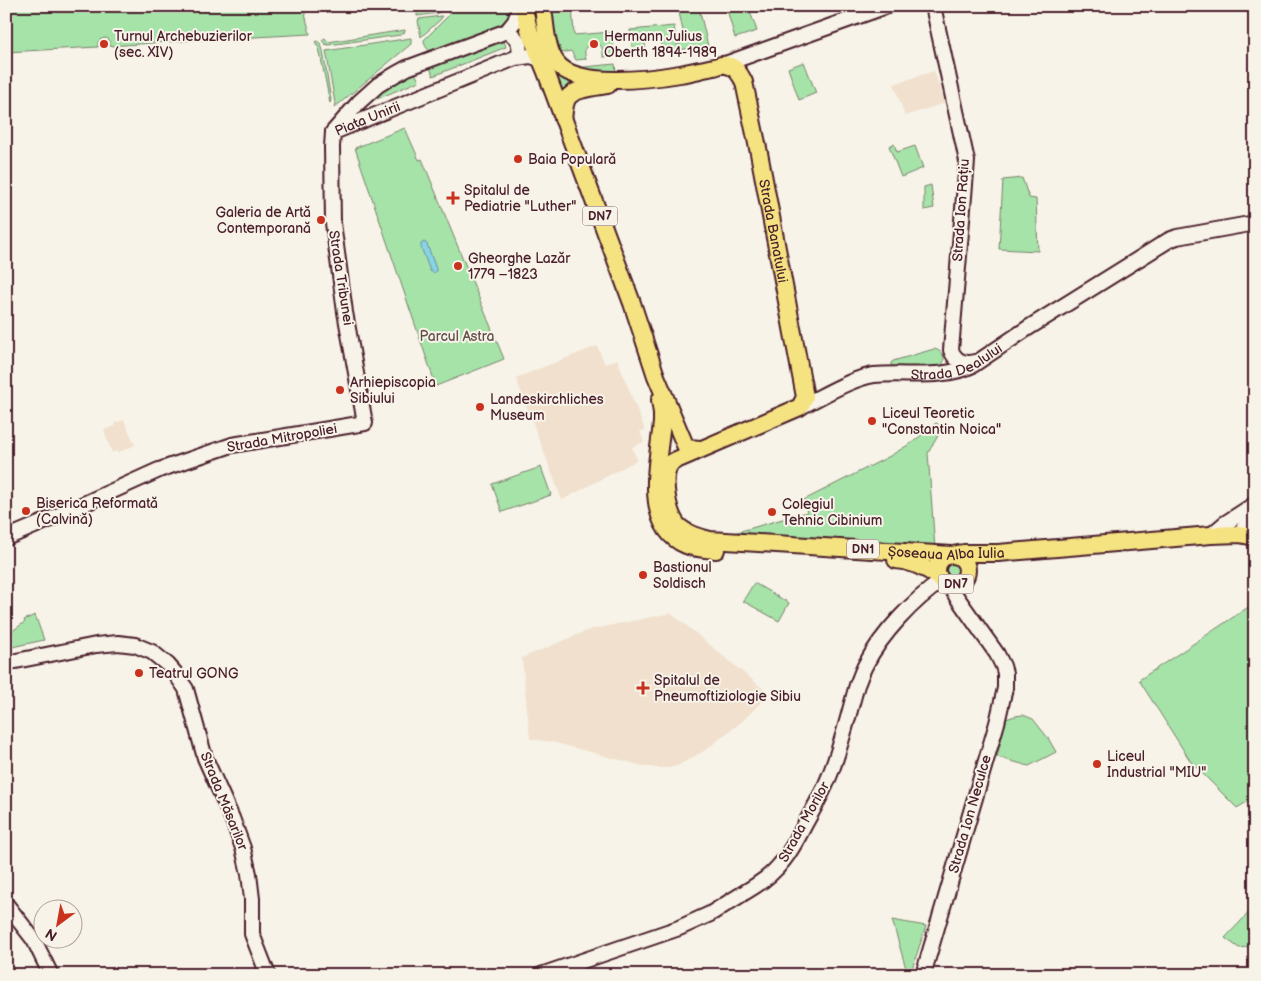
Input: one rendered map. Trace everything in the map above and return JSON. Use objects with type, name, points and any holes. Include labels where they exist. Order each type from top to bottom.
[{"type":"main road","name":"DN7","points":[[521,6],[634,308],[656,376],[685,445],[689,448],[700,450]]},
{"type":"main road","points":[[543,6],[551,53],[562,69],[576,76],[631,80]]},
{"type":"main road","points":[[563,119],[566,102],[570,94],[580,90],[631,80],[680,74],[725,64]]},
{"type":"main road","name":"Strada Banatului","points":[[725,64],[736,69],[744,82],[804,392],[804,400],[800,407]]},
{"type":"main road","name":"DN7","points":[[656,376],[662,413],[661,486]]},
{"type":"main road","name":"Strada Dealului","points":[[661,486],[670,464],[673,462],[800,407]]},
{"type":"main road","name":"Șoseaua Alba Iulia","points":[[661,486],[675,521],[679,526],[691,534],[710,540],[952,555],[1210,535],[1247,535]]},
{"type":"main road","name":"Șoseaua Alba Iulia","points":[[661,486],[657,502],[664,525],[674,538],[695,548],[901,560],[919,565],[949,581]]},
{"type":"main road","points":[[949,581],[1009,552]]},
{"type":"main road","name":"DN7","points":[[952,555],[961,558],[966,565],[967,574],[949,581],[937,573],[938,564],[944,558],[952,555]]},
{"type":"street","points":[[519,57],[519,42],[507,31],[515,21],[521,6]]},
{"type":"street","points":[[725,64],[887,6]]},
{"type":"street","name":"Strada Ion Rațiu","points":[[933,6],[967,161],[951,350],[956,358],[965,363],[982,360]]},
{"type":"street","name":"Piața Unirii","points":[[333,132],[359,102],[396,74],[407,68],[507,31]]},
{"type":"street","name":"Piața Unirii","points":[[333,132],[519,57],[531,56],[540,58]]},
{"type":"street","points":[[359,102],[362,112],[367,116],[371,116]]},
{"type":"street","name":"Strada Tribunei","points":[[333,132],[333,223],[365,423]]},
{"type":"street","name":"Strada Dealului","points":[[800,407],[862,378],[874,375],[947,374],[965,369],[1169,240],[1255,223]]},
{"type":"street","name":"Strada Mitropoliei","points":[[6,538],[159,470],[232,445],[365,423]]},
{"type":"street","points":[[1210,535],[1255,504]]},
{"type":"street","points":[[1247,535],[1255,513]]},
{"type":"street","name":"Strada Ion Neculce","points":[[923,975],[1005,688],[1005,674],[997,654],[956,596],[949,581]]},
{"type":"street","name":"Strada Morilor","points":[[541,975],[670,932],[696,921],[764,881],[777,869],[792,848],[826,782],[835,760],[862,671],[870,656],[885,635],[924,595],[949,581]]},
{"type":"street","name":"Strada Măsarilor","points":[[6,663],[108,643],[127,644],[143,648],[159,657],[168,665],[186,689],[206,758],[243,848],[252,899],[252,934],[268,975]]},
{"type":"street","points":[[6,904],[34,940],[51,975]]},
{"type":"shaded area","points":[[934,71],[945,103],[905,116],[894,84]]},
{"type":"shaded area","points":[[597,346],[605,364],[617,359],[645,430],[640,432],[644,442],[632,447],[637,460],[562,500],[516,378]]},
{"type":"shaded area","points":[[124,420],[135,445],[117,453],[116,451],[112,453],[104,430],[115,426],[114,423]]},
{"type":"shaded area","name":"Spitalul de Pneumoftiziologie Sibiu","points":[[671,613],[768,693],[767,697],[740,723],[704,751],[677,766],[668,768],[643,766],[552,742],[530,739],[522,658],[589,630]]},
{"type":"green space","points":[[6,6],[303,6],[310,34],[219,39],[218,34],[211,35],[211,39],[110,46],[110,41],[107,38],[101,39],[98,42],[98,47],[6,52]]},
{"type":"green space","points":[[426,6],[440,6],[441,11],[417,16]]},
{"type":"green space","points":[[448,6],[510,6],[508,17],[500,25],[432,52],[426,47],[424,40],[448,16]]},
{"type":"green space","points":[[547,6],[572,6],[574,35],[612,32],[614,56],[603,57],[601,46],[595,43],[591,43],[586,47],[586,59],[576,60],[571,51],[556,54]]},
{"type":"green space","points":[[726,6],[748,6],[757,31],[735,38]]},
{"type":"green space","points":[[699,8],[708,46],[663,52],[659,39],[652,37],[646,40],[646,53],[633,54],[630,30],[674,26],[677,45],[680,45],[679,36],[683,31],[679,12]]},
{"type":"green space","points":[[442,16],[441,19],[421,37],[419,19]]},
{"type":"green space","points":[[405,30],[400,35],[329,45],[325,44],[322,40],[325,38],[328,42]]},
{"type":"green space","points":[[411,38],[411,44],[334,108],[335,103],[326,51]]},
{"type":"green space","points":[[503,38],[506,47],[433,76],[430,67]]},
{"type":"green space","points":[[317,41],[321,44],[323,51],[330,103],[319,48],[315,42]]},
{"type":"green space","points":[[804,62],[816,93],[799,100],[788,68]]},
{"type":"green space","points":[[615,64],[616,73],[608,74],[574,68]]},
{"type":"green space","points":[[552,71],[564,78],[583,82],[564,96]]},
{"type":"green space","points":[[415,73],[419,81],[377,99],[375,95]]},
{"type":"green space","name":"Parcul Astra","points":[[405,128],[419,160],[422,159],[504,359],[436,386],[355,148]]},
{"type":"green space","points":[[894,144],[897,152],[915,146],[923,168],[901,177],[889,146]]},
{"type":"green space","points":[[1022,178],[1029,198],[1036,199],[1038,251],[999,249],[1003,180]]},
{"type":"green space","points":[[931,185],[934,208],[924,210],[924,187]]},
{"type":"green space","points":[[934,349],[942,354],[944,359],[940,368],[895,368],[891,365],[893,361]]},
{"type":"green space","points":[[936,423],[943,427],[928,453],[935,549],[732,539],[734,533],[807,512],[802,501],[890,456],[913,442]]},
{"type":"green space","points":[[541,467],[551,495],[502,512],[492,484]]},
{"type":"green space","points":[[958,561],[962,568],[961,574],[959,577],[948,579],[942,571],[944,565],[946,562]]},
{"type":"green space","points":[[754,583],[789,603],[779,621],[743,601]]},
{"type":"green space","points":[[1250,606],[1255,612],[1255,797],[1237,808],[1191,762],[1139,680]]},
{"type":"green space","points":[[35,615],[44,640],[12,647],[8,634],[25,622],[24,620]]},
{"type":"green space","points":[[1023,715],[1033,719],[1056,752],[1029,766],[997,757],[1006,719]]},
{"type":"green space","points":[[1255,906],[1255,941],[1247,947],[1239,948],[1225,938]]},
{"type":"green space","points":[[892,920],[926,926],[910,975],[907,972]]},
{"type":"water","points":[[424,242],[427,244],[436,269],[434,273],[430,271],[421,247],[421,244]]},
{"type":"place","name":"Turnul Archebuzierilor (sec. XIV)","points":[[104,44]]},
{"type":"place","name":"Hermann Julius Oberth 1894-1989","points":[[594,44]]},
{"type":"place","name":"Baia Populară","points":[[518,159]]},
{"type":"place","name":"Spitalul de Pediatrie \"Luther\"","points":[[453,198]]},
{"type":"place","name":"Galeria de Artă Contemporană","points":[[321,220]]},
{"type":"place","name":"Gheorghe Lazăr 1779 –1823","points":[[458,266]]},
{"type":"place","name":"Arhiepiscopia Sibiului","points":[[340,390]]},
{"type":"place","name":"Landeskirchliches Museum","points":[[480,407]]},
{"type":"place","name":"Liceul Teoretic \"Constantin Noica\"","points":[[872,421]]},
{"type":"place","name":"Biserica Reformată (Calvină)","points":[[26,511]]},
{"type":"place","name":"Colegiul Tehnic Cibinium","points":[[772,512]]},
{"type":"place","name":"Bastionul Soldisch","points":[[643,575]]},
{"type":"place","name":"Teatrul GONG","points":[[139,673]]},
{"type":"place","name":"Spitalul de Pneumoftiziologie Sibiu","points":[[643,688]]},
{"type":"place","name":"Liceul Industrial \"MIU\"","points":[[1097,764]]}]
